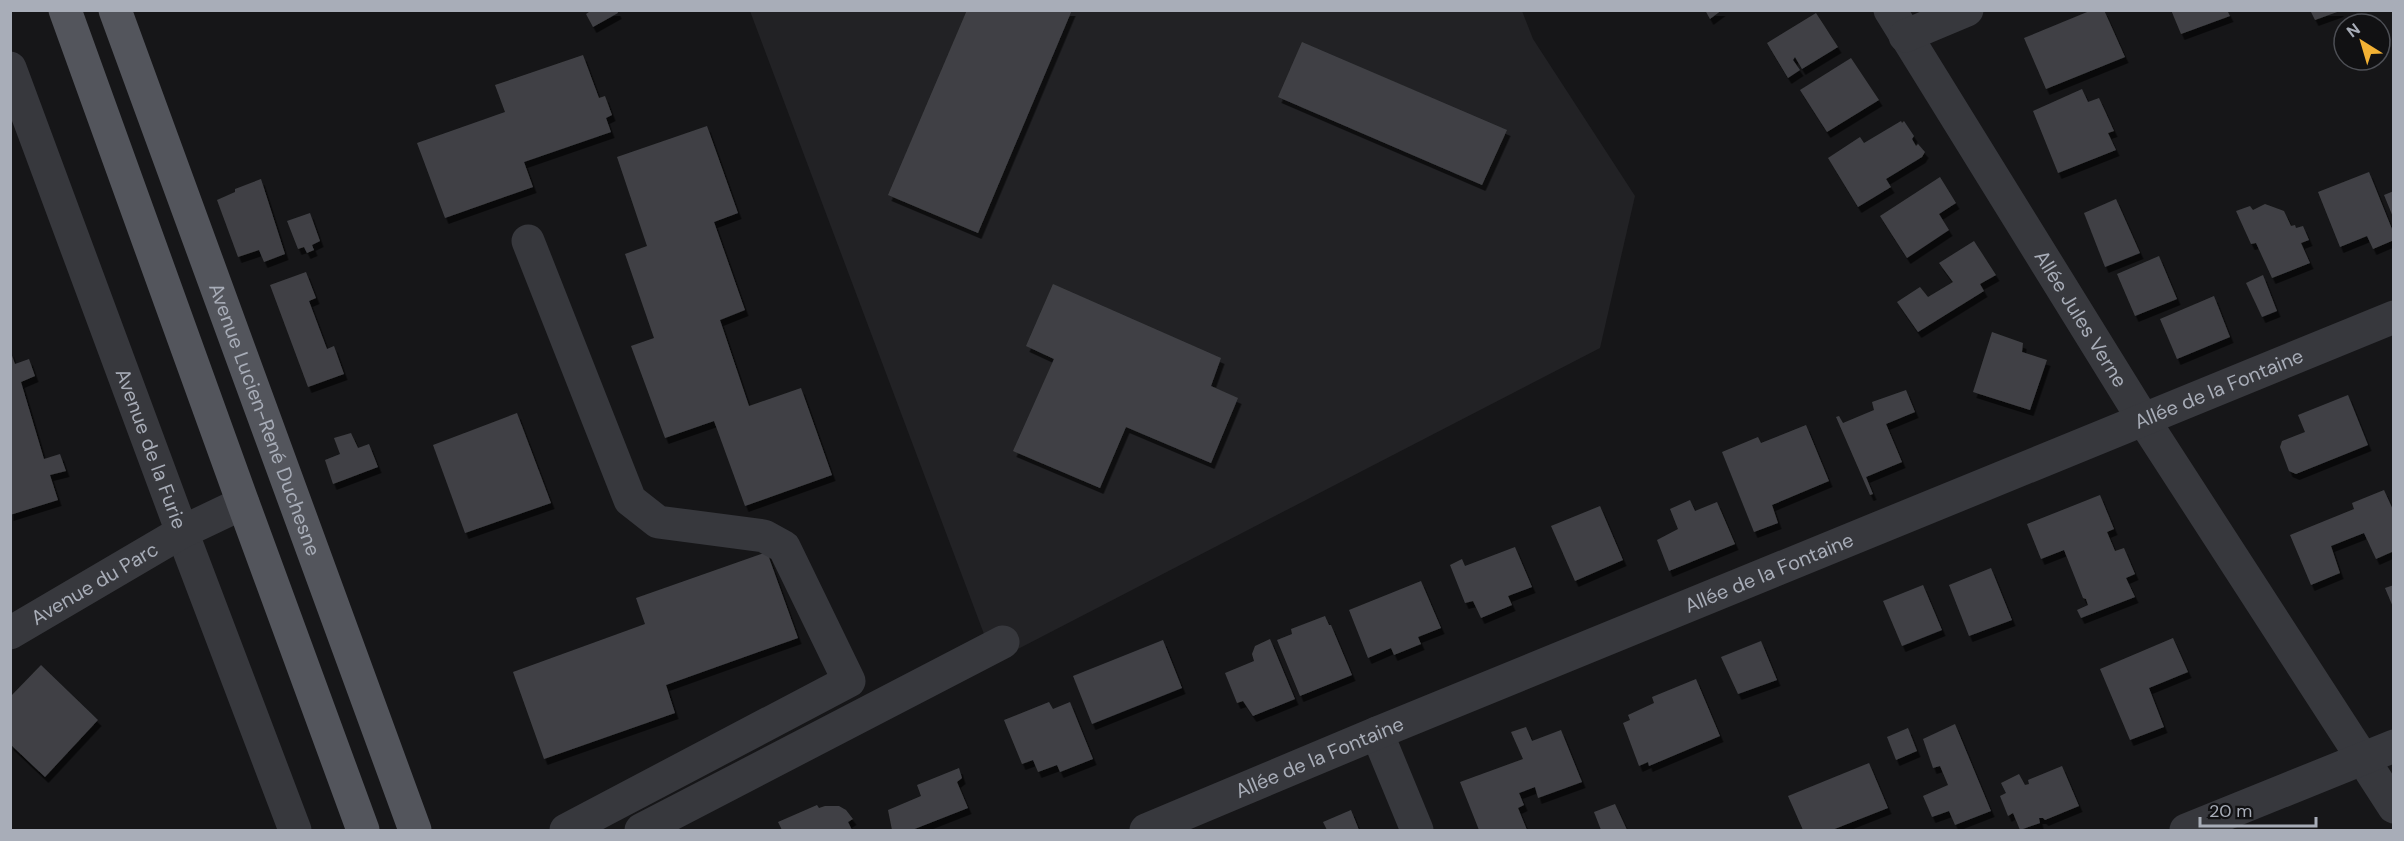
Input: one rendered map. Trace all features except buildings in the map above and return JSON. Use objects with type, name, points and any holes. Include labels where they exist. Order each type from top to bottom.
[{"type":"main road","points":[[65,10],[363,831]]},
{"type":"main road","name":"Avenue Lucien-René Duchesne","points":[[115,10],[415,831]]},
{"type":"street","points":[[1898,23],[1966,10]]},
{"type":"street","name":"Allée Jules Verne","points":[[1898,23],[2143,419],[2394,807]]},
{"type":"street","name":"Avenue de la Furie","points":[[10,68],[182,532],[296,831]]},
{"type":"street","points":[[528,241],[630,500],[658,522],[764,536],[784,547],[849,681],[566,831]]},
{"type":"street","name":"Allée de la Fontaine","points":[[1146,831],[1377,733],[2394,317]]},
{"type":"street","name":"Avenue du Parc","points":[[10,633],[182,532],[243,503]]},
{"type":"street","points":[[641,831],[1003,642]]},
{"type":"street","points":[[1377,733],[1417,831]]},
{"type":"street","points":[[2186,831],[2394,746]]},
{"type":"shaded area","points":[[750,11],[1522,11],[1533,39],[1635,196],[1600,348],[1010,653],[984,634]]}]
